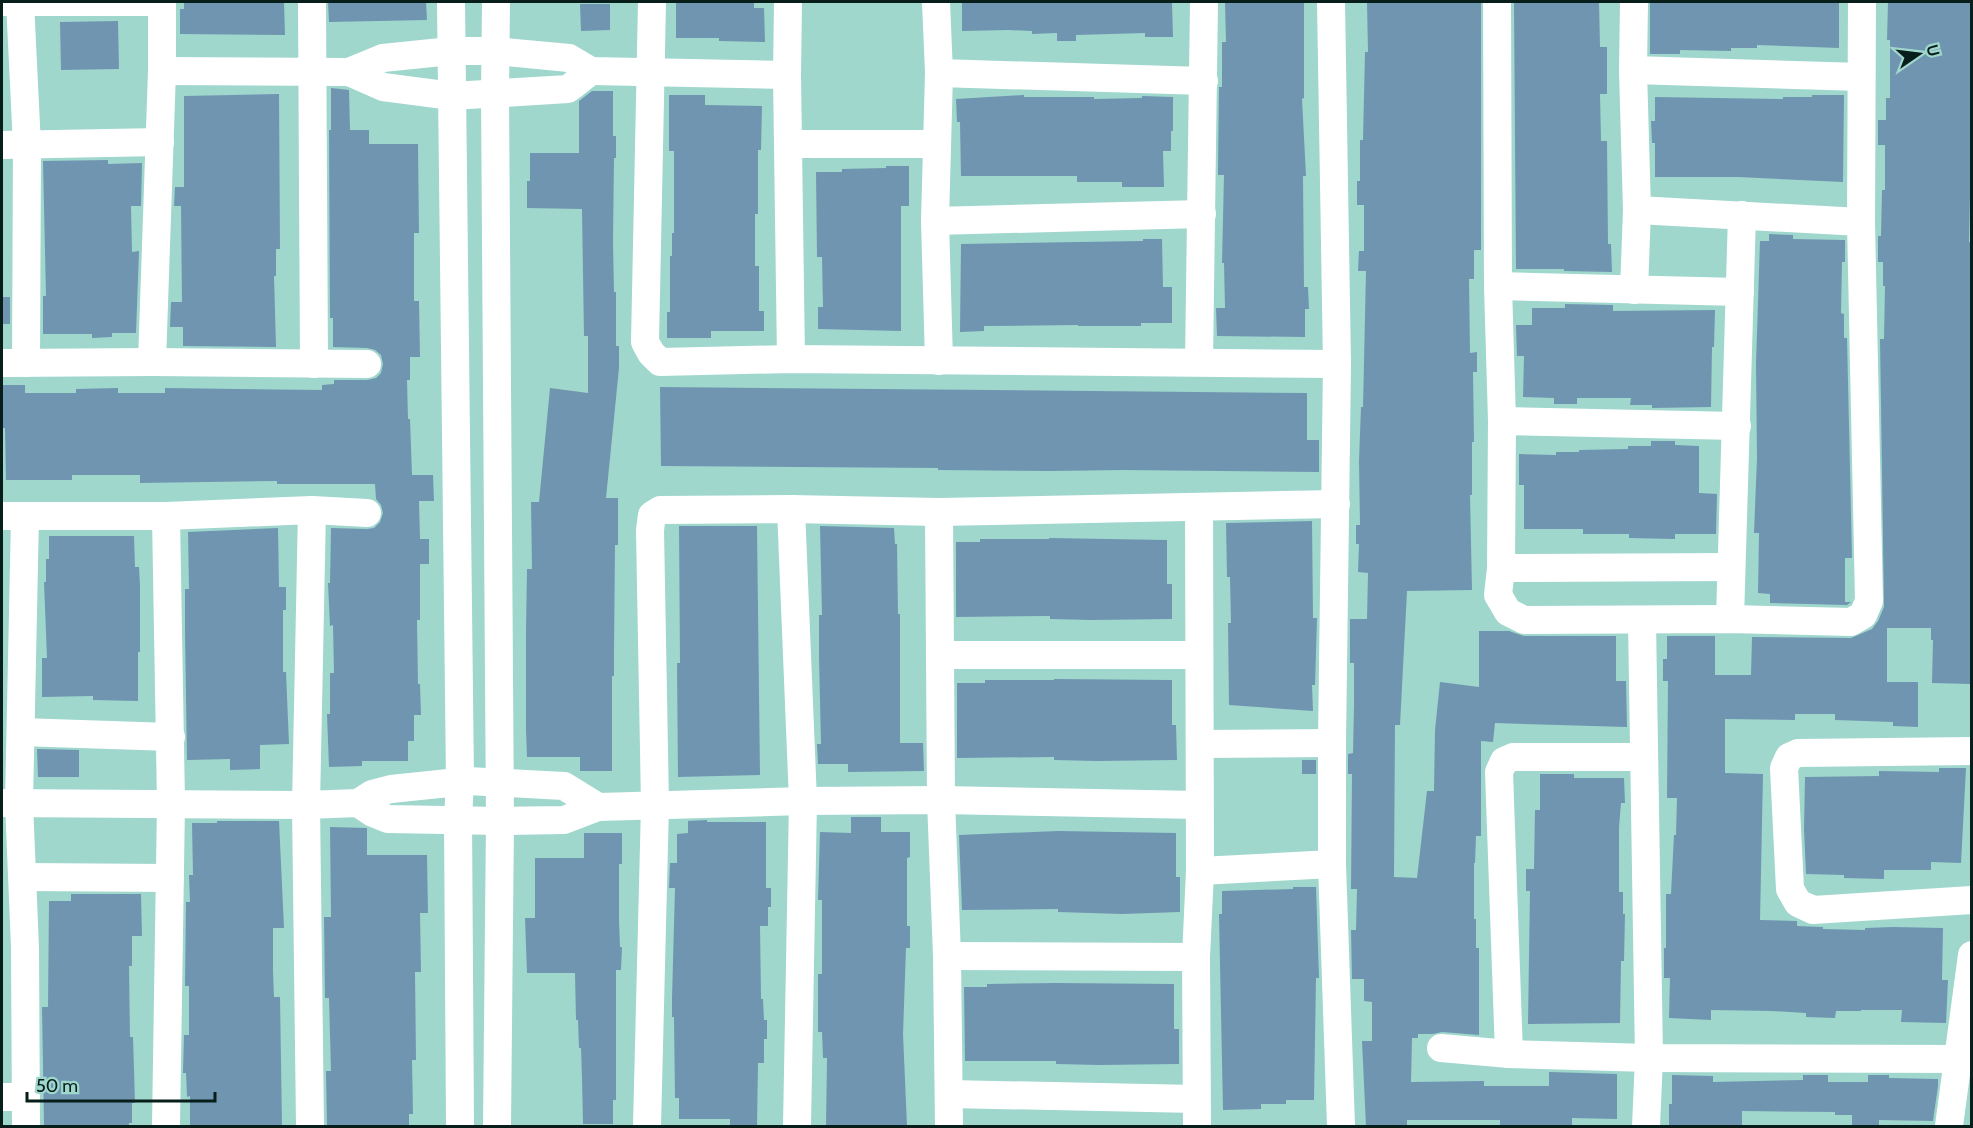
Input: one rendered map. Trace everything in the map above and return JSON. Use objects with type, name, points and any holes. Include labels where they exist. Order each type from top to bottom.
[{"type":"street","points":[[2,2],[162,2],[162,71],[152,362]]},
{"type":"street","points":[[20,2],[14,146],[14,363],[367,364]]},
{"type":"street","points":[[312,2],[314,364]]},
{"type":"street","points":[[451,2],[450,51],[477,782],[476,820],[497,1126]]},
{"type":"street","points":[[460,1126],[476,820],[496,2]]},
{"type":"street","points":[[652,2],[645,342],[660,362],[791,359],[1337,364]]},
{"type":"street","points":[[788,2],[791,359]]},
{"type":"street","points":[[936,2],[939,73],[935,221],[939,361]]},
{"type":"street","points":[[1199,362],[1204,2]]},
{"type":"street","points":[[1331,2],[1337,364],[1332,864],[1341,1126]]},
{"type":"street","points":[[1497,2],[1498,286],[1502,421],[1501,568],[1498,595],[1508,612],[1524,620],[1730,619],[1851,622],[1863,615],[1869,602],[1861,222],[1862,2]]},
{"type":"street","points":[[1634,2],[1633,70],[1637,210],[1634,290]]},
{"type":"street","points":[[349,72],[383,58],[450,51],[495,51],[569,58],[591,71],[787,75]]},
{"type":"street","points":[[162,71],[314,70],[349,72],[383,87],[452,96],[568,88],[591,71]]},
{"type":"street","points":[[1633,70],[1861,77]]},
{"type":"street","points":[[939,73],[1204,81]]},
{"type":"street","points":[[14,146],[160,142]]},
{"type":"street","points":[[788,144],[936,144]]},
{"type":"street","points":[[1637,210],[1861,222]]},
{"type":"street","points":[[935,221],[1202,214]]},
{"type":"street","points":[[1730,619],[1742,215]]},
{"type":"street","points":[[1498,286],[1740,292]]},
{"type":"street","points":[[1502,421],[1737,426]]},
{"type":"street","points":[[647,1126],[655,805],[650,530],[652,515],[660,510],[791,508],[939,512],[1336,504]]},
{"type":"street","points":[[949,1094],[1196,1113],[1196,957],[1200,871],[1199,507]]},
{"type":"street","points":[[791,508],[803,801],[797,1126]]},
{"type":"street","points":[[26,1126],[14,1097],[14,949],[23,877],[10,803],[21,732],[12,653],[13,516],[166,516],[312,510],[367,513]]},
{"type":"street","points":[[310,1126],[306,805],[312,510]]},
{"type":"street","points":[[939,512],[941,800],[947,956],[949,1126]]},
{"type":"street","points":[[166,516],[171,737],[171,878],[166,1126]]},
{"type":"street","points":[[1501,568],[1731,567]]},
{"type":"street","points":[[1642,621],[1649,1058],[1646,1126]]},
{"type":"street","points":[[941,655],[1199,656]]},
{"type":"street","points":[[21,732],[171,737]]},
{"type":"street","points":[[1200,744],[1332,743]]},
{"type":"street","points":[[1971,751],[1798,753],[1789,757],[1784,768],[1790,889],[1798,903],[1813,910],[1971,900]]},
{"type":"street","points":[[1509,1054],[1499,772],[1504,761],[1513,757],[1644,757]]},
{"type":"street","points":[[10,803],[306,805],[357,803],[372,794],[391,789],[477,782],[564,786],[598,807]]},
{"type":"street","points":[[357,803],[388,819],[476,820],[564,820],[598,807],[803,801],[941,800],[1199,804]]},
{"type":"street","points":[[1200,871],[1332,864]]},
{"type":"street","points":[[23,877],[171,878]]},
{"type":"street","points":[[1949,1126],[1964,1059],[1971,955]]},
{"type":"street","points":[[947,956],[1196,957]]},
{"type":"street","points":[[1441,1048],[1509,1054],[1649,1058],[1964,1059]]},
{"type":"building","points":[[184,2],[284,2],[285,35],[180,34],[180,9],[184,9]]},
{"type":"building","points":[[328,2],[426,2],[427,20],[329,22]]},
{"type":"building","points":[[676,2],[754,2],[754,8],[764,8],[765,42],[719,41],[719,38],[676,38]]},
{"type":"building","points":[[962,2],[1172,2],[1173,37],[1145,37],[1145,33],[1076,35],[1076,41],[1057,41],[1057,33],[1032,34],[1032,31],[1009,30],[962,31]]},
{"type":"building","points":[[1225,2],[1304,2],[1304,98],[1302,99],[1306,176],[1303,176],[1304,287],[1308,287],[1309,309],[1305,309],[1305,337],[1217,336],[1216,308],[1225,308],[1224,263],[1222,263],[1224,175],[1218,175],[1218,171],[1219,87],[1222,87],[1222,42],[1226,42]]},
{"type":"building","points":[[1367,2],[1481,2],[1481,250],[1474,250],[1474,279],[1469,279],[1470,353],[1477,352],[1477,372],[1473,372],[1474,442],[1472,442],[1472,495],[1470,495],[1472,590],[1407,591],[1400,725],[1395,725],[1394,877],[1417,878],[1427,791],[1434,791],[1435,730],[1440,682],[1479,687],[1479,631],[1509,631],[1524,636],[1616,636],[1616,681],[1626,681],[1627,727],[1495,723],[1493,742],[1481,741],[1481,836],[1476,836],[1474,863],[1474,919],[1476,919],[1476,948],[1479,948],[1479,1035],[1442,1032],[1418,1034],[1418,1038],[1412,1038],[1411,1082],[1484,1081],[1484,1086],[1549,1086],[1549,1072],[1617,1074],[1617,1119],[1572,1118],[1572,1126],[1500,1126],[1500,1120],[1407,1120],[1407,1125],[1404,1126],[1366,1126],[1362,1041],[1372,1041],[1372,1002],[1364,1001],[1364,979],[1352,979],[1351,930],[1356,930],[1357,889],[1351,889],[1352,774],[1348,774],[1348,754],[1353,753],[1354,705],[1354,663],[1350,663],[1350,619],[1367,619],[1368,573],[1358,572],[1359,544],[1356,544],[1356,525],[1360,525],[1359,461],[1361,407],[1363,407],[1366,271],[1358,271],[1359,251],[1364,251],[1364,205],[1357,205],[1357,181],[1360,181],[1360,140],[1363,140],[1365,52],[1368,52]]},
{"type":"building","points":[[1514,2],[1599,2],[1600,47],[1607,47],[1607,94],[1600,94],[1601,141],[1607,141],[1608,244],[1611,244],[1612,272],[1516,269]]},
{"type":"building","points":[[1650,2],[1839,2],[1839,48],[1757,45],[1757,48],[1731,48],[1731,51],[1680,50],[1680,54],[1650,54]]},
{"type":"building","points":[[1888,2],[1971,2],[1969,242],[1971,242],[1971,684],[1932,683],[1931,628],[1887,628],[1887,682],[1918,682],[1918,727],[1893,726],[1893,722],[1835,720],[1835,714],[1795,714],[1795,720],[1725,719],[1725,773],[1763,774],[1760,920],[1797,921],[1797,926],[1823,927],[1823,929],[1943,928],[1942,980],[1948,980],[1946,1023],[1901,1022],[1902,1010],[1836,1011],[1835,1018],[1806,1017],[1806,1013],[1711,1010],[1711,1020],[1669,1018],[1670,978],[1664,978],[1664,948],[1666,948],[1666,894],[1671,894],[1677,798],[1667,798],[1668,681],[1663,681],[1663,659],[1667,659],[1667,636],[1715,636],[1715,675],[1751,675],[1752,637],[1851,638],[1872,629],[1884,607],[1880,339],[1884,339],[1885,286],[1883,286],[1883,262],[1878,262],[1878,236],[1881,236],[1882,190],[1885,190],[1885,145],[1878,145],[1878,120],[1886,120],[1886,98],[1890,98]]},
{"type":"building","points":[[580,4],[610,4],[610,30],[581,31]]},
{"type":"building","points":[[118,21],[119,69],[61,70],[60,22]]},
{"type":"building","points":[[331,88],[349,90],[350,130],[369,130],[369,144],[418,144],[419,233],[414,233],[414,301],[419,301],[420,357],[410,357],[410,380],[407,380],[408,419],[410,419],[412,475],[433,475],[434,501],[419,501],[420,539],[429,539],[429,564],[420,564],[420,620],[417,620],[421,715],[414,715],[414,741],[408,741],[408,761],[362,761],[362,766],[329,767],[327,714],[330,714],[330,673],[334,673],[333,625],[330,626],[328,583],[330,583],[331,528],[367,529],[374,528],[380,522],[383,513],[376,499],[375,484],[277,484],[277,481],[140,483],[140,475],[72,475],[72,480],[6,480],[5,428],[2,428],[2,385],[25,385],[25,393],[76,393],[76,389],[118,388],[118,393],[165,393],[165,388],[322,390],[322,385],[334,384],[334,380],[376,378],[381,373],[383,364],[381,355],[375,350],[333,347],[333,318],[330,318],[329,130],[331,130]]},
{"type":"building","points":[[592,91],[613,91],[613,136],[616,136],[613,242],[616,346],[619,346],[619,368],[606,498],[618,498],[618,545],[615,545],[614,676],[612,676],[612,771],[580,771],[580,757],[527,757],[526,730],[527,569],[532,569],[531,502],[539,502],[550,388],[588,393],[588,336],[584,336],[582,209],[527,208],[527,181],[530,181],[530,153],[579,153],[579,101]]},
{"type":"building","points":[[279,94],[280,249],[276,249],[276,276],[274,276],[276,347],[183,346],[183,327],[170,327],[171,302],[182,302],[181,206],[174,206],[175,187],[184,187],[184,96]]},
{"type":"building","points":[[669,95],[705,95],[705,105],[762,106],[761,150],[758,150],[758,214],[755,214],[755,266],[759,266],[759,311],[764,311],[764,331],[711,331],[711,338],[667,338],[667,312],[670,312],[670,256],[672,256],[672,233],[674,233],[674,151],[669,151]]},
{"type":"building","points":[[1024,95],[1024,97],[1094,97],[1094,99],[1173,97],[1171,151],[1163,151],[1164,187],[1122,187],[1122,182],[1077,182],[1077,176],[961,176],[960,122],[957,122],[956,99]]},
{"type":"building","points":[[1812,95],[1844,95],[1843,182],[1738,177],[1655,177],[1655,143],[1652,143],[1651,121],[1655,121],[1655,97],[1783,99],[1783,97],[1812,97]]},
{"type":"building","points":[[108,160],[108,164],[142,163],[141,206],[131,206],[132,252],[139,251],[136,333],[112,333],[112,337],[92,338],[92,334],[43,334],[43,296],[46,296],[43,161]]},
{"type":"building","points":[[886,166],[909,166],[909,206],[901,206],[901,331],[818,329],[818,307],[823,307],[822,257],[817,257],[816,172],[842,172],[842,169],[886,168]]},
{"type":"building","points":[[1769,234],[1793,235],[1793,239],[1845,240],[1841,313],[1844,314],[1844,338],[1847,338],[1852,558],[1845,558],[1845,602],[1851,602],[1847,605],[1770,603],[1770,594],[1758,593],[1759,533],[1754,533],[1757,458],[1756,364],[1760,241],[1769,241]]},
{"type":"building","points":[[1143,239],[1162,239],[1163,287],[1172,287],[1172,323],[1141,323],[1141,326],[984,326],[984,331],[960,332],[961,244],[1143,241]]},
{"type":"building","points":[[2,297],[10,297],[10,324],[2,324]]},
{"type":"building","points":[[1565,304],[1613,305],[1613,311],[1715,310],[1711,407],[1652,408],[1652,405],[1630,405],[1631,398],[1577,398],[1577,404],[1554,404],[1554,398],[1523,397],[1524,356],[1517,356],[1516,325],[1532,325],[1532,308],[1565,308]]},
{"type":"building","points":[[660,387],[1307,393],[1307,440],[1319,440],[1319,472],[661,466]]},
{"type":"building","points":[[1651,441],[1675,441],[1675,445],[1699,446],[1699,493],[1717,494],[1716,534],[1675,534],[1675,539],[1629,538],[1629,534],[1583,534],[1583,529],[1524,529],[1524,485],[1519,485],[1519,454],[1556,455],[1556,452],[1579,452],[1579,450],[1628,449],[1628,446],[1651,446]]},
{"type":"building","points":[[1312,521],[1313,618],[1317,618],[1315,685],[1312,685],[1313,711],[1229,705],[1228,623],[1231,623],[1226,523]]},
{"type":"building","points":[[679,526],[757,526],[760,775],[678,777]]},
{"type":"building","points":[[820,526],[894,528],[895,544],[897,544],[898,614],[900,614],[900,743],[923,743],[924,771],[848,772],[848,764],[818,764],[817,744],[821,744]]},
{"type":"building","points":[[278,528],[279,587],[286,587],[286,610],[283,610],[283,672],[286,672],[289,744],[260,745],[260,769],[230,770],[230,759],[187,760],[185,589],[189,589],[188,532]]},
{"type":"building","points":[[49,536],[134,536],[135,567],[139,567],[140,586],[138,701],[93,700],[93,696],[42,697],[42,658],[47,658],[44,582],[46,582],[46,559],[49,559]]},
{"type":"building","points":[[980,539],[1167,540],[1167,584],[1172,584],[1172,619],[1050,619],[1050,616],[956,617],[956,542],[980,542]]},
{"type":"building","points":[[985,680],[1172,680],[1172,725],[1176,725],[1177,760],[1054,760],[1054,757],[957,758],[957,683],[985,683]]},
{"type":"building","points":[[37,749],[79,750],[79,777],[38,777]]},
{"type":"building","points":[[1302,760],[1316,760],[1316,774],[1302,774]]},
{"type":"building","points":[[1939,768],[1966,768],[1961,863],[1931,862],[1931,870],[1884,870],[1884,879],[1806,874],[1805,777],[1879,776],[1879,771],[1939,772]]},
{"type":"building","points":[[1540,774],[1574,774],[1574,778],[1624,778],[1625,803],[1621,803],[1619,827],[1619,892],[1623,892],[1623,914],[1625,914],[1624,961],[1621,961],[1620,1023],[1528,1024],[1530,891],[1526,891],[1526,869],[1534,869],[1535,810],[1540,810]]},
{"type":"building","points":[[851,817],[881,817],[881,832],[910,832],[910,857],[907,858],[907,926],[910,926],[910,948],[906,948],[903,1034],[907,1126],[826,1126],[827,1058],[823,1058],[822,1032],[818,1032],[818,974],[822,974],[822,900],[818,900],[820,832],[851,833]]},
{"type":"building","points":[[707,820],[707,822],[766,822],[766,888],[771,888],[771,907],[768,907],[768,926],[760,926],[761,999],[763,999],[764,1020],[767,1020],[767,1039],[764,1039],[764,1063],[758,1063],[757,1126],[730,1126],[730,1119],[679,1119],[679,1098],[675,1098],[672,998],[675,888],[669,888],[670,863],[677,863],[677,834],[688,833],[688,821]]},
{"type":"building","points":[[217,821],[279,821],[284,928],[273,928],[273,972],[274,997],[280,997],[282,1126],[190,1126],[190,1096],[187,1097],[186,1073],[183,1073],[184,1035],[189,1035],[189,986],[185,986],[186,902],[190,902],[189,875],[193,875],[192,823],[217,823]]},
{"type":"building","points":[[330,827],[367,828],[367,855],[427,855],[428,913],[420,913],[421,972],[415,972],[416,1060],[412,1060],[413,1114],[409,1114],[409,1126],[327,1126],[326,1071],[331,1071],[329,998],[325,998],[324,917],[331,917]]},
{"type":"building","points":[[1058,831],[1176,833],[1176,877],[1180,877],[1180,912],[1122,914],[1058,912],[1058,909],[962,910],[959,835]]},
{"type":"building","points":[[584,833],[622,833],[622,864],[619,864],[619,921],[620,947],[622,947],[621,970],[616,970],[616,1100],[613,1100],[613,1124],[583,1124],[581,1048],[579,1048],[578,1020],[576,1020],[575,973],[527,973],[525,918],[535,918],[535,858],[584,858]]},
{"type":"building","points":[[1293,887],[1316,887],[1319,978],[1316,978],[1314,1100],[1286,1100],[1286,1104],[1261,1104],[1261,1109],[1223,1110],[1219,914],[1222,914],[1222,891],[1293,889]]},
{"type":"building","points":[[71,894],[141,894],[142,936],[132,936],[132,966],[129,966],[130,1037],[133,1037],[135,1103],[132,1103],[132,1123],[129,1123],[129,1126],[44,1126],[42,1007],[48,1007],[49,901],[71,901]]},
{"type":"building","points":[[987,984],[1174,984],[1174,1029],[1179,1029],[1179,1064],[1099,1065],[1056,1064],[1056,1061],[965,1061],[964,987],[987,987]]},
{"type":"building","points":[[1672,1075],[1713,1076],[1713,1082],[1803,1080],[1803,1075],[1828,1075],[1828,1082],[1868,1082],[1868,1075],[1889,1075],[1889,1078],[1938,1079],[1938,1086],[1933,1121],[1879,1120],[1879,1126],[1852,1126],[1852,1115],[1835,1115],[1835,1112],[1742,1111],[1742,1126],[1669,1126]]}]
